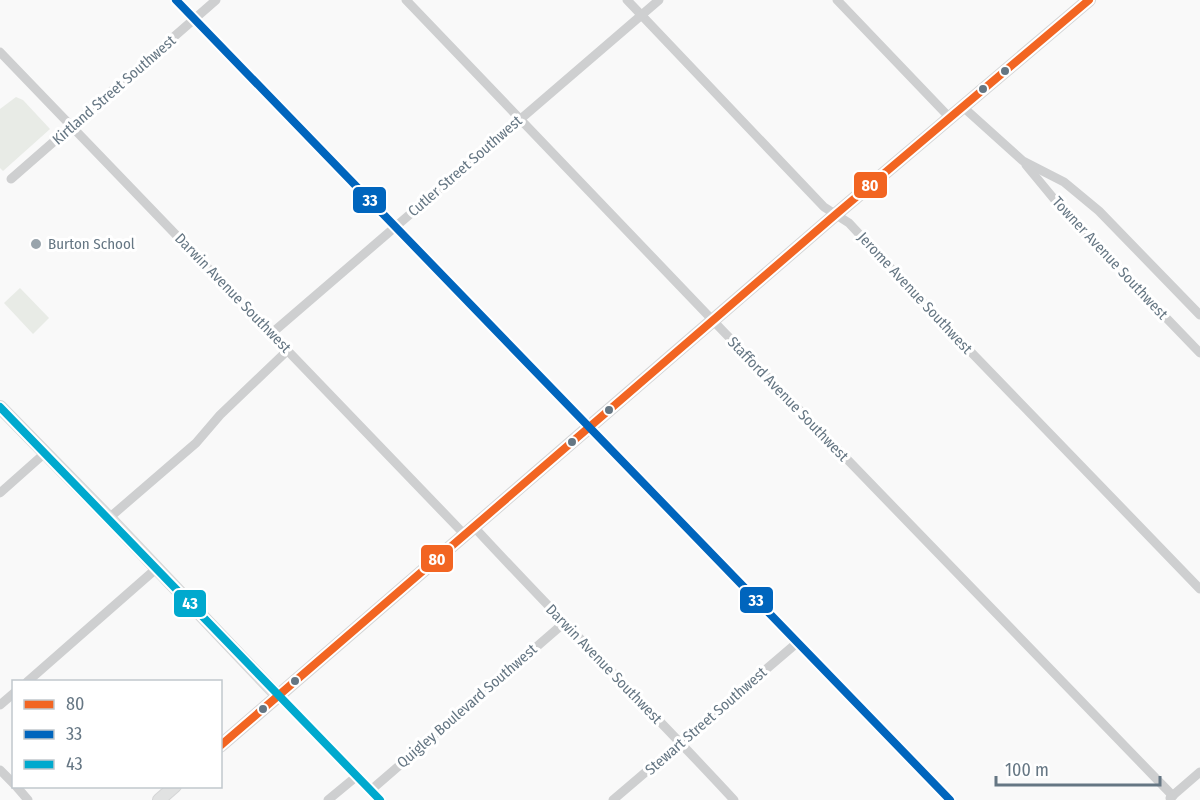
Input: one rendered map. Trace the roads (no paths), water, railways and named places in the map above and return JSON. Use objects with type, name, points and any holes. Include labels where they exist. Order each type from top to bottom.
[{"type":"main road","points":[[222,744],[835,215],[1089,0]]},
{"type":"main road","points":[[0,407],[278,696]]},
{"type":"main road","points":[[159,800],[173,788]]},
{"type":"street","points":[[176,0],[950,800]]},
{"type":"street","name":"Kirtland Street Southwest","points":[[11,179],[216,0]]},
{"type":"street","name":"Stafford Avenue Southwest","points":[[406,0],[1170,798]]},
{"type":"street","name":"Jerome Avenue Southwest","points":[[627,0],[824,207],[849,223],[1200,589]]},
{"type":"street","name":"Cutler Street Southwest","points":[[272,333],[659,0]]},
{"type":"street","points":[[837,0],[950,118]]},
{"type":"street","name":"Darwin Avenue Southwest","points":[[0,52],[288,350],[564,623],[735,800]]},
{"type":"street","points":[[963,107],[1023,161],[1064,183],[1100,211],[1200,315]]},
{"type":"street","name":"Towner Avenue Southwest","points":[[1023,161],[1069,217],[1200,352]]},
{"type":"street","points":[[109,518],[196,443],[220,415],[288,350]]},
{"type":"street","points":[[0,493],[45,453]]},
{"type":"street","points":[[28,680],[157,568]]},
{"type":"street","name":"Quigley Boulevard Southwest","points":[[371,790],[564,623]]},
{"type":"street","name":"Stewart Street Southwest","points":[[614,800],[798,642]]},
{"type":"street","points":[[0,705],[12,695]]},
{"type":"street","points":[[278,696],[380,800]]},
{"type":"street","points":[[0,770],[12,782]]},
{"type":"street","points":[[1170,798],[1200,772]]},
{"type":"street","points":[[328,800],[357,776]]},
{"type":"street","points":[[18,788],[28,800]]},
{"type":"place","name":"Burton School","points":[[36,244]]}]
